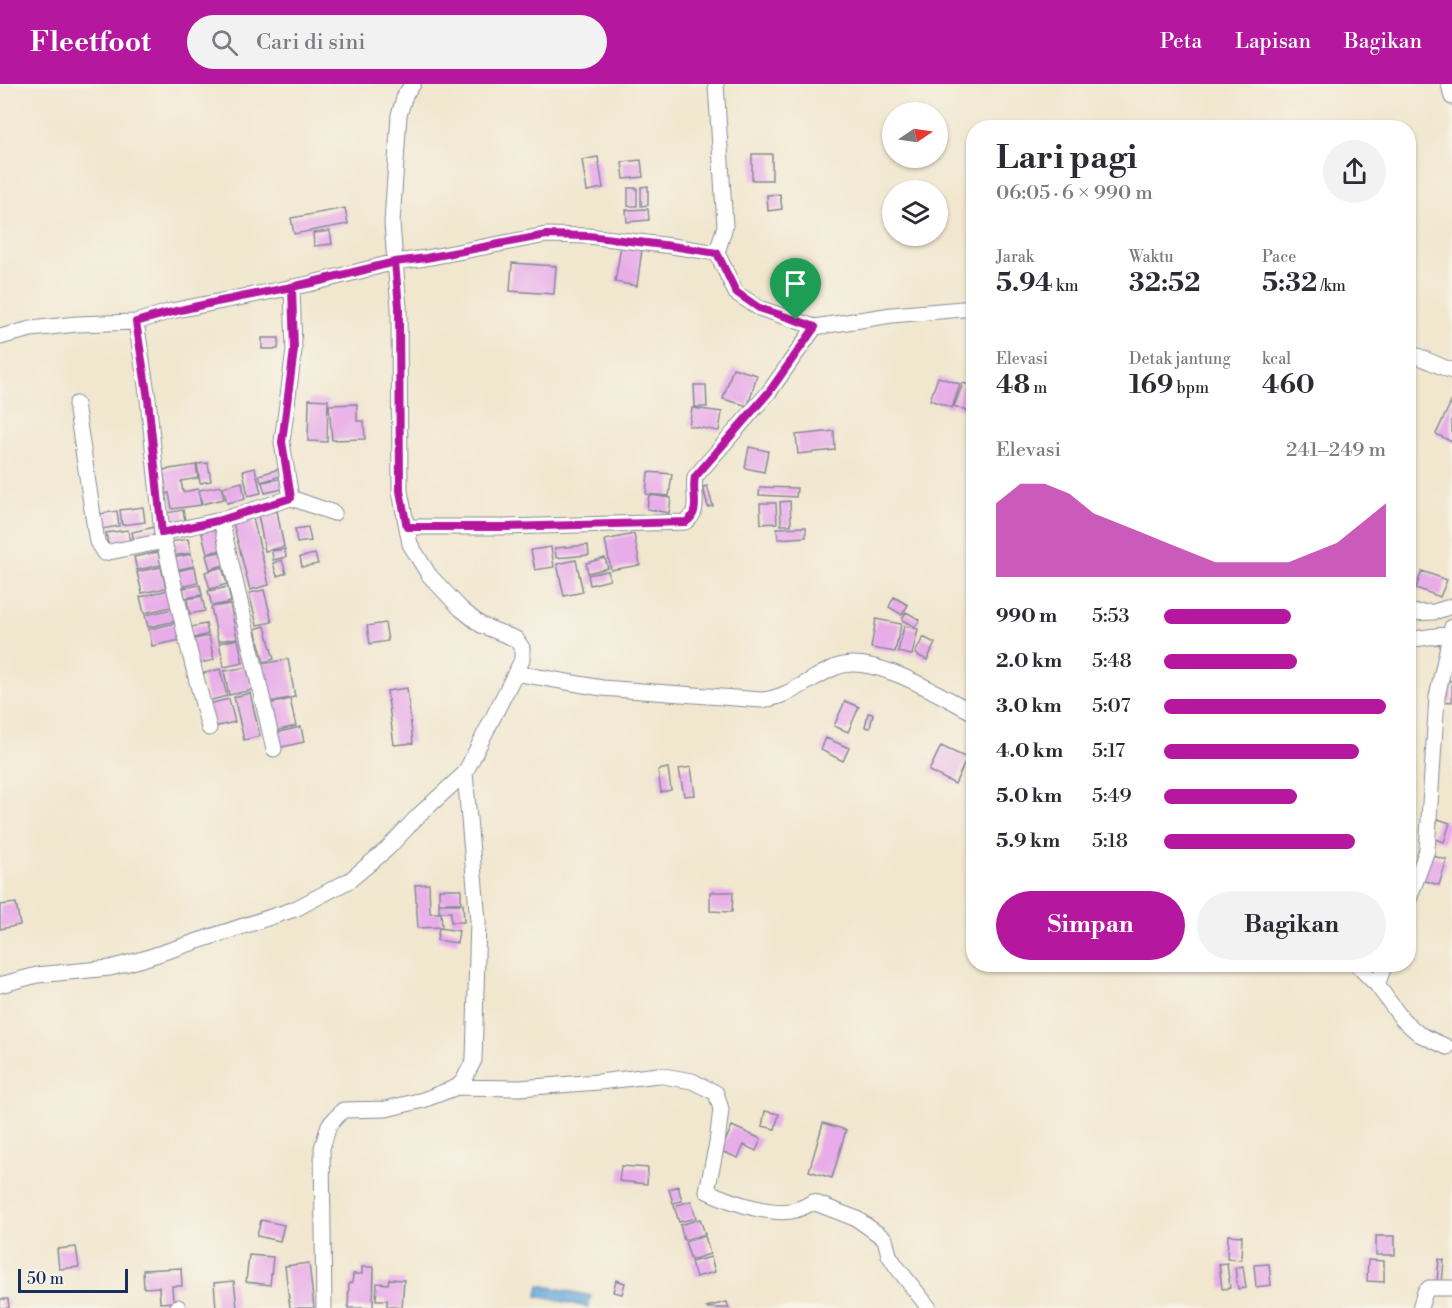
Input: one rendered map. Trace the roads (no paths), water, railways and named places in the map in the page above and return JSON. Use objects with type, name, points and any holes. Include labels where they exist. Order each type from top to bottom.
[{"type":"street","points":[[0,985],[37,975],[110,968],[295,909],[350,880],[387,849],[465,772],[522,660],[522,648],[516,639],[481,625],[461,609],[429,575],[410,544],[400,491],[399,307],[392,223],[399,115],[405,95],[413,84]]},
{"type":"street","points":[[716,84],[725,226],[717,253],[736,292],[759,308],[815,327],[892,315],[966,309]]},
{"type":"street","points":[[1449,84],[1452,97]]},
{"type":"street","points":[[0,337],[32,329],[77,324],[136,322],[171,311],[292,287],[395,262],[546,235],[588,236],[717,253]]},
{"type":"street","points":[[291,498],[282,442],[294,350],[292,287]]},
{"type":"street","points":[[136,322],[148,399],[163,537],[209,728]]},
{"type":"street","points":[[407,527],[686,522],[691,519],[694,512],[695,477],[769,392],[815,327]]},
{"type":"street","points":[[1416,355],[1452,371]]},
{"type":"street","points":[[76,404],[97,542],[100,549],[105,552],[291,498],[334,513]]},
{"type":"street","points":[[221,520],[274,749]]},
{"type":"street","points":[[1416,613],[1434,612],[1452,606]]},
{"type":"street","points":[[1416,638],[1450,631],[1437,697],[1427,850],[1416,880]]},
{"type":"street","points":[[515,674],[602,688],[761,700],[774,699],[838,666],[855,664],[874,666],[900,675],[966,709]]},
{"type":"street","points":[[457,1087],[463,1081],[474,1060],[477,993],[478,921],[465,772]]},
{"type":"street","points":[[1364,972],[1377,985],[1402,1019],[1419,1034],[1447,1047]]},
{"type":"street","points":[[1377,985],[1382,972]]},
{"type":"street","points":[[324,1308],[322,1148],[330,1125],[343,1110],[386,1108],[423,1100],[457,1087],[519,1088],[658,1075],[692,1081],[716,1093],[721,1109],[707,1191],[732,1203],[782,1212],[793,1211],[813,1202],[857,1219],[885,1239],[889,1255],[896,1266],[929,1308]]},
{"type":"street","points":[[1420,1308],[1425,1292],[1429,1288],[1452,1288]]},
{"type":"water","points":[[539,1285],[591,1296],[588,1307],[537,1296]]}]
